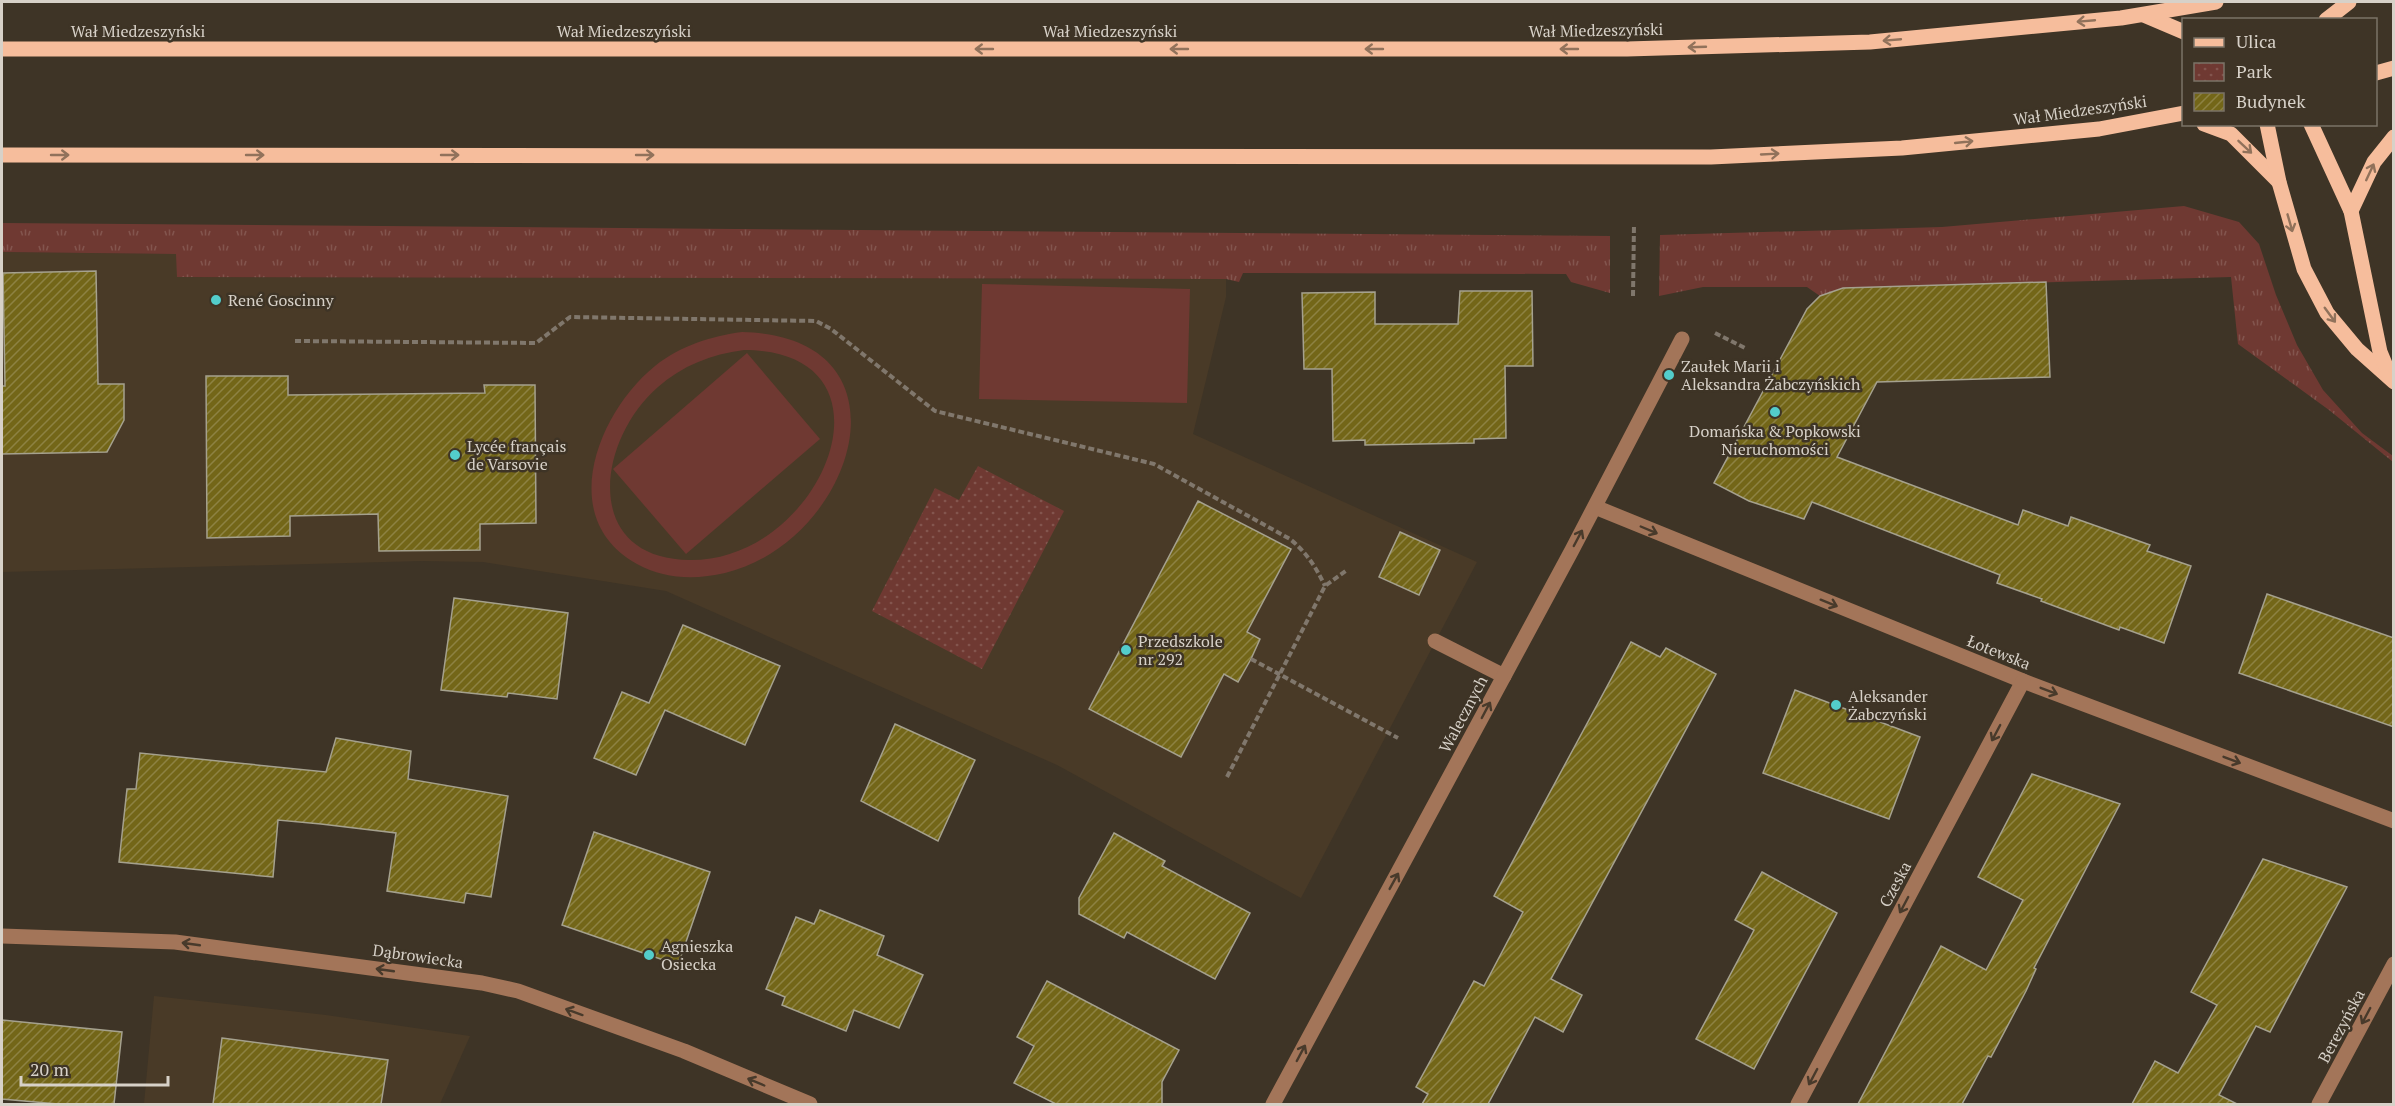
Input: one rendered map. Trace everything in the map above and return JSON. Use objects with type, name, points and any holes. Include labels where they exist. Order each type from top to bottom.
[{"type":"main road","name":"Wał Miedzeszyński","points":[[2,49],[1627,49],[1870,42],[2144,15],[2216,2]]},
{"type":"main road","points":[[2329,18],[2349,2]]},
{"type":"main road","points":[[2144,15],[2182,31]]},
{"type":"main road","points":[[2377,73],[2394,68]]},
{"type":"main road","name":"Wał Miedzeszyński","points":[[2,154],[1711,157],[1902,148],[2099,129],[2182,114]]},
{"type":"main road","points":[[2157,118],[2182,121]]},
{"type":"main road","points":[[2209,126],[2231,134],[2279,182]]},
{"type":"main road","points":[[2267,126],[2279,182],[2302,264],[2327,313],[2357,349],[2393,382]]},
{"type":"main road","points":[[2312,126],[2351,211],[2380,352],[2393,382]]},
{"type":"main road","points":[[2351,211],[2374,162],[2394,137]]},
{"type":"street","name":"Walecznych","points":[[1273,1104],[1595,507],[1682,339]]},
{"type":"street","name":"Łotewska","points":[[1595,507],[2023,681],[2394,821]]},
{"type":"street","points":[[1435,641],[1504,676]]},
{"type":"street","name":"Czeska","points":[[1798,1104],[2023,681]]},
{"type":"street","name":"Dąbrowiecka","points":[[2,936],[175,942],[482,983],[518,991],[684,1051],[810,1104]]},
{"type":"street","name":"Berezyńska","points":[[2319,1104],[2394,964]]},
{"type":"path","points":[[1633,296],[1634,224]]},
{"type":"path","points":[[295,341],[536,343],[570,317],[816,321],[831,328],[935,411],[1154,464],[1290,539],[1302,549],[1317,569],[1325,586]]},
{"type":"path","points":[[1227,777],[1325,586],[1347,570]]},
{"type":"path","points":[[1251,659],[1398,738]]},
{"type":"shaded area","name":"Lycée français de Varsovie","points":[[2,252],[177,254],[177,277],[1226,279],[1226,297],[1193,434],[1477,562],[1301,898],[1057,765],[666,591],[483,562],[422,561],[2,572]]},
{"type":"shaded area","points":[[154,996],[326,1015],[470,1036],[440,1104],[144,1104]]},
{"type":"green space","points":[[2184,206],[2239,222],[2259,244],[2276,295],[2297,345],[2323,390],[2362,433],[2393,456],[2393,462],[2329,410],[2238,344],[2231,277],[1843,288],[1820,296],[1807,287],[1703,287],[1659,296],[1660,235],[1942,227]]},
{"type":"green space","points":[[2,223],[1610,236],[1610,293],[1571,282],[1566,274],[1243,273],[1239,282],[1226,279],[177,277],[176,254],[2,252]]},
{"type":"green space","points":[[982,284],[1190,289],[1187,403],[979,399]]},
{"type":"green space","points":[[742,332],[797,342],[832,367],[849,402],[849,442],[835,484],[808,522],[771,554],[725,573],[714,575],[680,577],[658,573],[637,564],[612,544],[597,521],[592,494],[594,465],[603,437],[617,410],[634,386],[655,366],[675,353],[707,339]],"holes":[[[744,350],[794,359],[823,383],[834,417],[828,456],[809,494],[778,528],[737,551],[690,560],[655,554],[631,540],[616,519],[610,493],[612,465],[622,437],[637,410],[667,380],[687,367],[709,358]]]},
{"type":"green space","points":[[747,353],[820,439],[686,554],[613,469]]},
{"type":"green space","points":[[978,466],[1064,511],[982,669],[872,611],[935,488],[959,500]]},
{"type":"building","points":[[96,271],[98,384],[124,384],[124,420],[107,452],[2,454],[2,386],[5,386],[3,273]]},
{"type":"building","points":[[2046,282],[2050,377],[1877,382],[1837,457],[2018,525],[2023,510],[2068,526],[2071,517],[2150,545],[2147,551],[2191,566],[2164,643],[2120,627],[2119,630],[2041,601],[2042,599],[1997,583],[2000,575],[1812,502],[1804,519],[1749,501],[1714,483],[1807,309],[1820,296],[1843,288]]},
{"type":"building","points":[[1460,291],[1532,291],[1533,366],[1505,366],[1506,438],[1474,439],[1474,443],[1365,445],[1365,440],[1333,441],[1332,369],[1304,369],[1302,293],[1375,292],[1375,324],[1458,324]]},
{"type":"building","points":[[206,376],[288,376],[288,395],[485,393],[484,385],[535,385],[536,523],[480,524],[480,550],[379,551],[378,514],[290,516],[290,536],[207,538]]},
{"type":"building","points":[[1198,501],[1291,549],[1247,632],[1260,639],[1251,659],[1238,682],[1224,674],[1181,757],[1089,709]]},
{"type":"building","points":[[1400,532],[1440,550],[1419,595],[1379,577]]},
{"type":"building","points":[[2267,594],[2394,638],[2394,727],[2239,673]]},
{"type":"building","points":[[454,598],[568,613],[557,699],[508,693],[507,697],[441,690]]},
{"type":"building","points":[[683,625],[780,666],[745,745],[665,710],[636,775],[594,758],[622,692],[649,703]]},
{"type":"building","points":[[1631,642],[1660,657],[1666,648],[1716,674],[1551,979],[1582,995],[1563,1032],[1535,1017],[1488,1104],[1422,1104],[1428,1094],[1416,1087],[1474,981],[1484,986],[1523,912],[1494,896]]},
{"type":"building","points":[[1795,690],[1920,737],[1889,819],[1763,773]]},
{"type":"building","points":[[895,724],[975,760],[938,841],[861,801]]},
{"type":"building","points":[[336,738],[411,751],[408,779],[508,796],[491,897],[466,893],[464,903],[387,891],[396,833],[321,824],[278,820],[273,877],[119,862],[127,789],[136,789],[140,753],[326,772]]},
{"type":"building","points":[[2032,774],[2120,804],[2034,968],[2036,969],[2026,991],[1991,1057],[1988,1056],[1962,1104],[1858,1104],[1941,946],[1986,970],[2023,900],[1978,877]]},
{"type":"building","points":[[594,832],[710,872],[678,965],[562,925]]},
{"type":"building","points":[[1114,833],[1165,861],[1162,866],[1250,913],[1215,979],[1127,932],[1124,938],[1079,914],[1079,898]]},
{"type":"building","points":[[2263,859],[2347,887],[2270,1032],[2256,1026],[2219,1095],[2237,1104],[2132,1104],[2155,1061],[2178,1073],[2217,1005],[2191,992]]},
{"type":"building","points":[[1762,872],[1837,913],[1754,1069],[1696,1039],[1754,930],[1735,920]]},
{"type":"building","points":[[820,910],[884,936],[877,955],[923,975],[899,1028],[854,1010],[846,1031],[782,1005],[785,997],[766,989],[796,917],[814,924]]},
{"type":"building","points":[[1047,981],[1179,1050],[1162,1082],[1162,1104],[1056,1104],[1014,1083],[1034,1046],[1017,1037]]},
{"type":"building","points":[[2,1020],[122,1032],[114,1104],[58,1104],[2,1099]]},
{"type":"building","points":[[222,1038],[388,1060],[381,1104],[213,1104]]},
{"type":"place","name":"René Goscinny","points":[[216,300]]},
{"type":"place","name":"Zaułek Marii i Aleksandra Żabczyńskich","points":[[1669,375]]},
{"type":"place","name":"Domańska & Popkowski Nieruchomości","points":[[1775,412]]},
{"type":"place","name":"Lycée français de Varsovie","points":[[455,455]]},
{"type":"place","name":"Przedszkole nr 292","points":[[1126,650]]},
{"type":"place","name":"Aleksander Żabczyński","points":[[1836,705]]},
{"type":"place","name":"Agnieszka Osiecka","points":[[649,955]]}]
